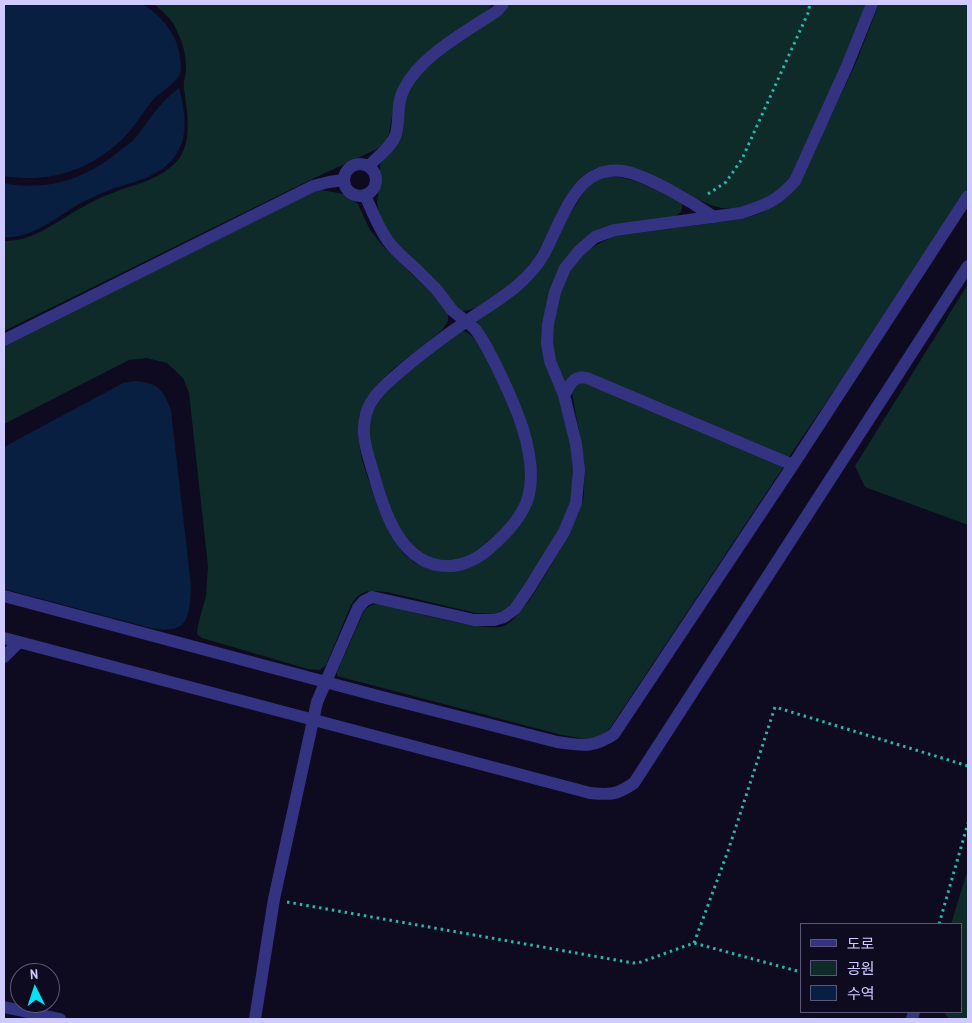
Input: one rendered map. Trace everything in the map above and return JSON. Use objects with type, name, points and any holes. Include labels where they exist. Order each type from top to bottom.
[{"type":"street","points":[[369,166],[392,142],[396,133],[399,103],[404,88],[415,73],[437,52],[497,11],[503,4]]},
{"type":"street","points":[[255,1019],[274,899],[317,702],[358,608],[364,600],[372,597],[474,620],[494,620],[504,617],[514,609],[564,532],[576,503],[578,470],[576,444],[564,394],[550,361],[547,343],[548,324],[555,292],[565,268],[579,251],[595,237],[615,230],[741,213],[760,207],[782,196],[795,181],[847,66],[872,4]]},
{"type":"street","points":[[362,163],[369,166],[374,171],[376,178],[375,186],[371,192],[357,196],[350,194],[345,188],[343,180],[344,173],[348,167],[362,163]]},
{"type":"street","points":[[365,195],[389,242],[436,289],[452,309],[466,321],[476,330],[514,404],[525,437],[531,476],[528,498],[520,514],[507,532],[488,550],[460,565],[444,566],[420,558],[407,548],[395,531],[383,507],[364,437],[365,418],[368,407],[381,389],[425,350],[466,321],[484,311],[518,285],[535,268],[582,184],[593,175],[608,171],[623,171],[656,184],[694,203],[714,217]]},
{"type":"street","points":[[4,340],[313,186],[343,180]]},
{"type":"street","points":[[4,596],[557,742],[587,746],[602,742],[614,734],[793,465],[968,196]]},
{"type":"street","points":[[686,219],[696,212],[694,203]]},
{"type":"street","points":[[4,638],[590,793],[611,795],[622,792],[634,783],[643,770],[968,266]]},
{"type":"street","points":[[564,394],[574,379],[580,376],[587,378],[793,465]]},
{"type":"street","points":[[4,657],[19,642]]},
{"type":"street","points":[[4,1007],[60,1019]]},
{"type":"path","points":[[694,203],[726,182],[742,159],[808,13],[810,4]]},
{"type":"path","points":[[694,943],[728,851],[775,707],[968,766]]},
{"type":"path","points":[[939,923],[968,823]]},
{"type":"path","points":[[274,899],[633,963],[641,962],[694,943],[800,972]]},
{"type":"green space","points":[[154,4],[493,4],[488,10],[433,49],[394,104],[389,134],[385,144],[4,331],[4,241],[25,238],[36,234],[96,200],[158,176],[172,166],[184,149],[188,129],[184,86],[185,54],[174,25]]},
{"type":"green space","points":[[511,4],[866,4],[842,64],[790,179],[773,193],[754,204],[743,207],[722,208],[704,202],[656,179],[613,168],[595,169],[580,178],[571,189],[543,243],[521,276],[481,305],[470,310],[461,311],[392,239],[380,217],[377,203],[380,164],[407,90],[418,76],[441,54],[502,14]]},
{"type":"green space","points":[[879,4],[968,4],[968,187],[789,457],[587,374],[564,383],[554,359],[551,340],[561,287],[572,266],[589,249],[616,236],[742,219],[761,213],[784,199],[799,183],[855,65]]},
{"type":"green space","points":[[608,176],[646,185],[682,203],[682,208],[673,217],[574,248],[542,322],[571,447],[573,470],[571,501],[560,528],[527,584],[513,603],[502,611],[493,614],[476,613],[387,592],[362,593],[351,605],[326,665],[320,670],[308,669],[202,638],[197,634],[206,596],[208,566],[189,393],[183,378],[167,363],[147,358],[129,360],[4,424],[4,346],[317,189],[343,194],[358,204],[370,230],[383,246],[439,300],[448,312],[448,321],[442,330],[392,370],[376,386],[364,403],[359,417],[358,437],[362,460],[378,508],[390,534],[403,553],[416,564],[429,568],[492,553],[537,479],[477,321],[485,315],[560,230],[587,187],[596,179]]},
{"type":"green space","points":[[968,284],[968,525],[865,487],[855,466]]},
{"type":"green space","points":[[464,331],[472,336],[480,345],[500,385],[520,440],[525,480],[522,499],[518,509],[501,531],[479,550],[467,557],[444,562],[427,557],[416,551],[407,541],[397,524],[375,460],[369,426],[373,410],[388,389],[423,359],[456,334]]},
{"type":"green space","points":[[580,381],[784,466],[610,728],[600,737],[586,739],[562,735],[337,676],[337,672],[364,611],[371,605],[381,604],[463,624],[494,627],[504,626],[513,620],[524,607],[547,572],[583,501],[584,464],[572,393]]},
{"type":"green space","points":[[968,869],[968,1019],[949,1019],[945,1013],[962,1013],[962,923],[951,923]]},
{"type":"water","points":[[4,4],[143,4],[163,21],[176,41],[181,71],[175,81],[153,100],[128,133],[115,146],[87,165],[71,171],[39,178],[4,176]]},
{"type":"water","points":[[179,88],[184,112],[184,136],[178,151],[166,166],[145,178],[86,200],[34,231],[14,237],[4,237],[4,183],[35,186],[50,184],[65,181],[93,170],[132,141],[161,105]]},
{"type":"water","points":[[135,381],[155,386],[159,389],[166,398],[171,411],[191,586],[187,615],[180,626],[173,629],[151,628],[4,589],[4,447],[123,383]]}]
